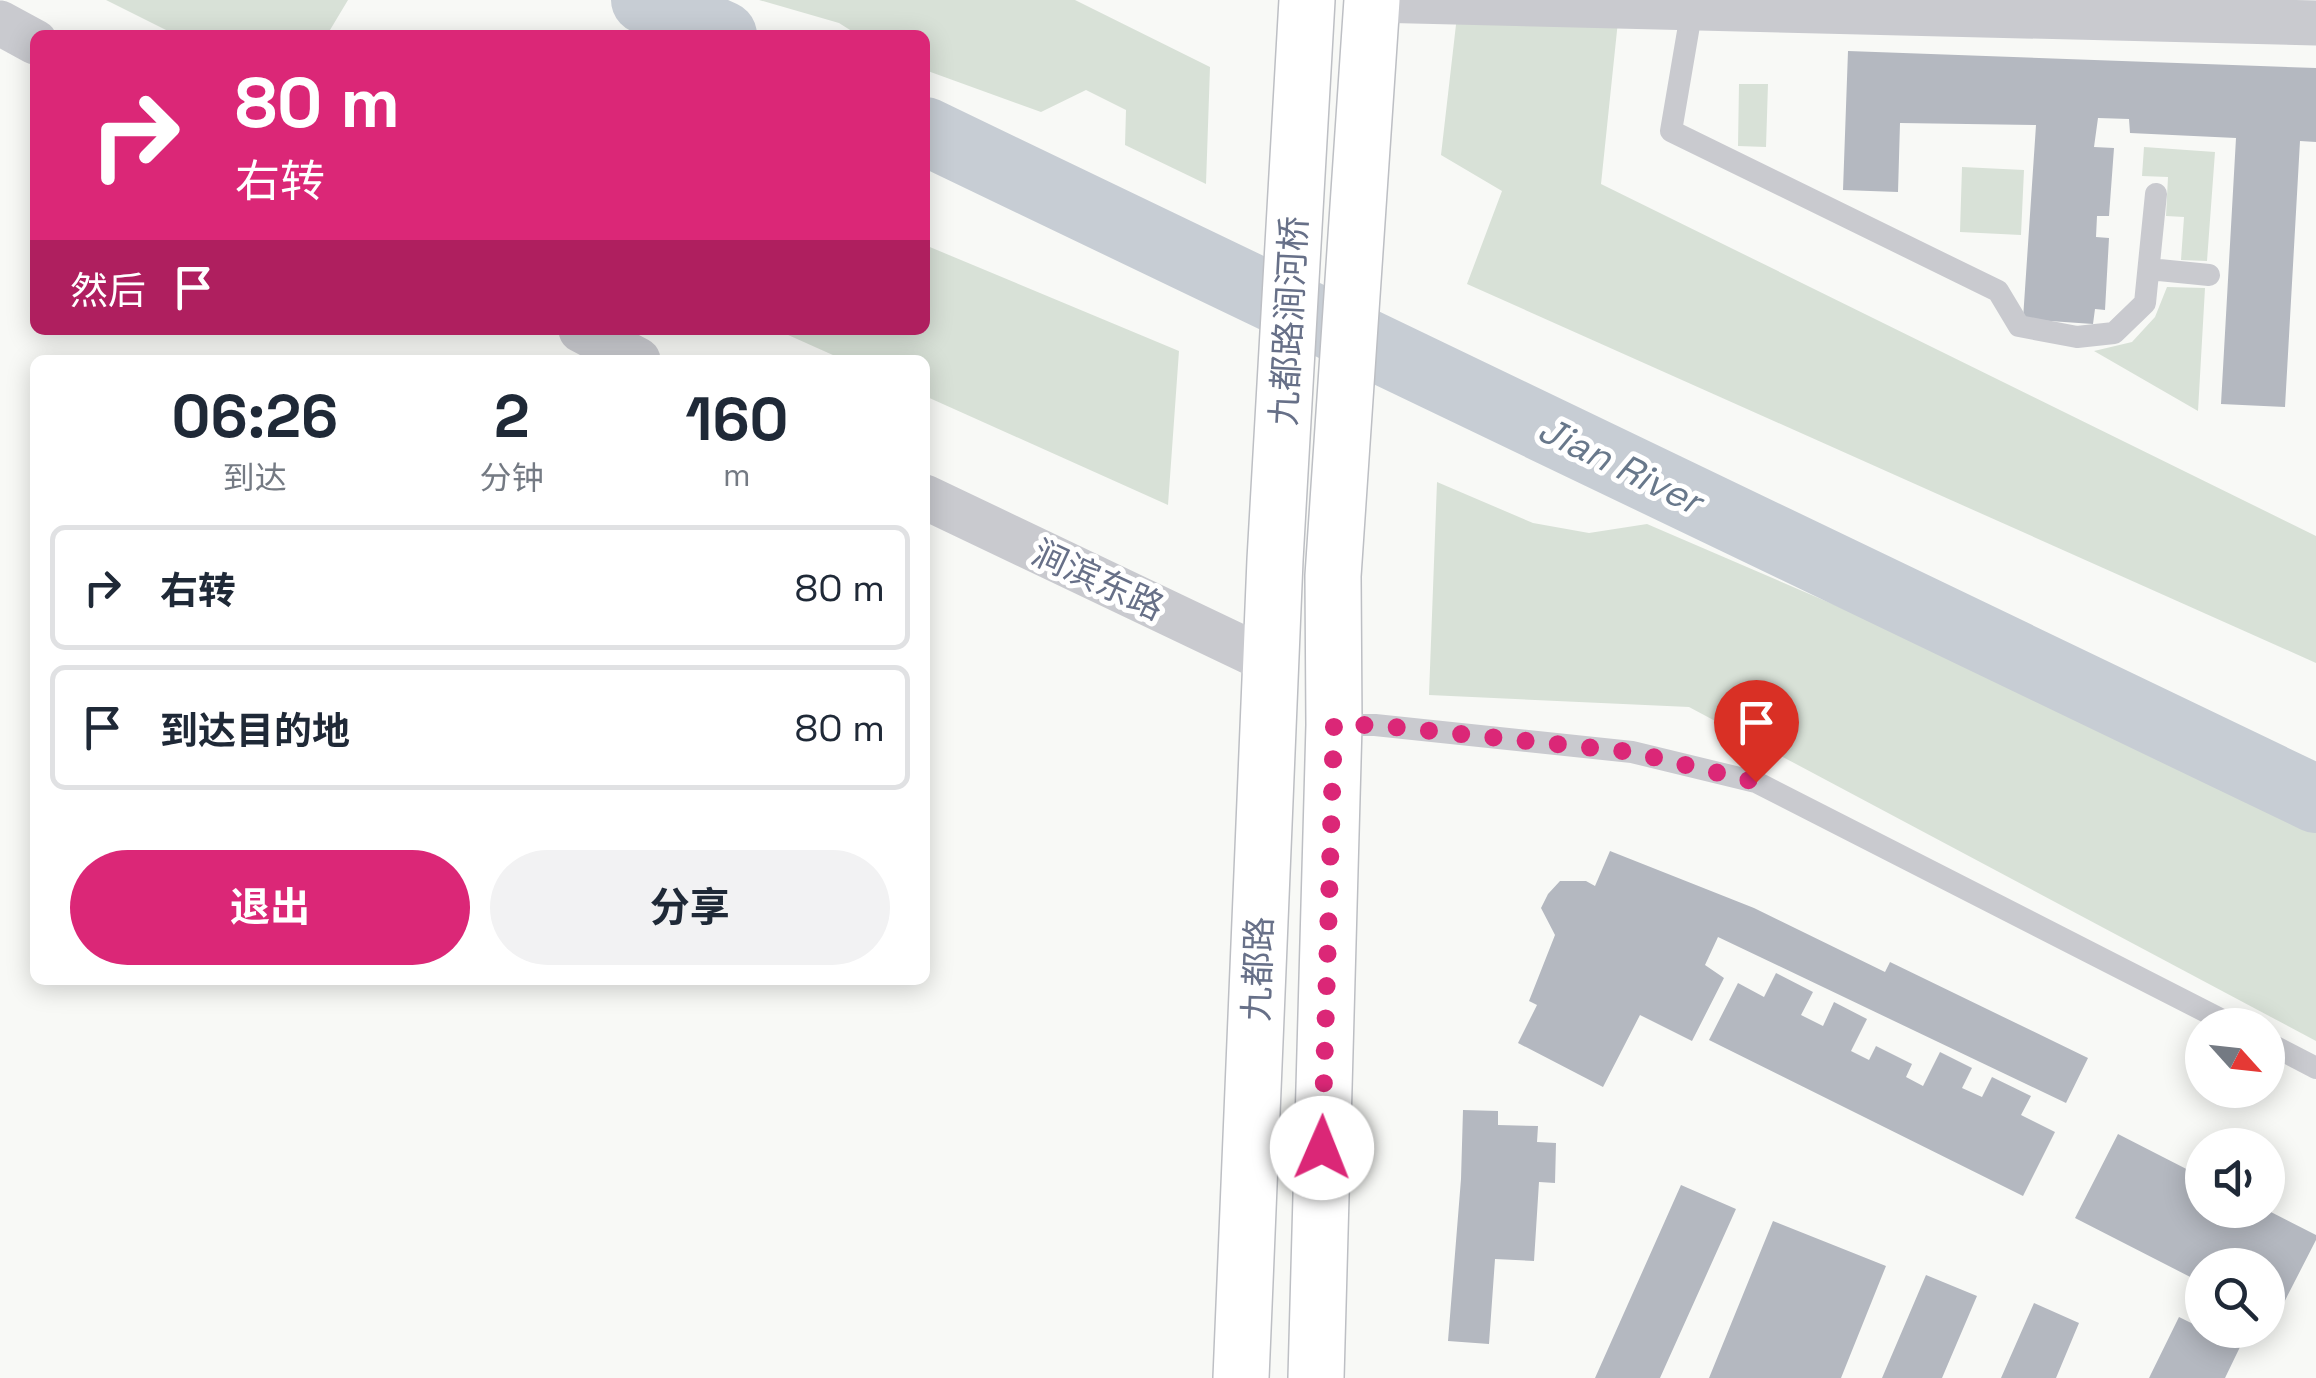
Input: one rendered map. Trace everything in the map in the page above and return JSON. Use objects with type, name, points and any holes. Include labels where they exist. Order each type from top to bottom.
[{"type":"main road","name":"九都路涧河桥","points":[[1276,560],[1307,0]]},
{"type":"main road","name":"九都路涧河桥","points":[[1333,576],[1372,0]]},
{"type":"main road","name":"九都路","points":[[1241,1378],[1276,560]]},
{"type":"main road","name":"九都路","points":[[1316,1378],[1334,725],[1333,576]]},
{"type":"street","points":[[1372,0],[2316,23]]},
{"type":"street","points":[[0,23],[30,39]]},
{"type":"street","points":[[590,335],[628,355]]},
{"type":"street","name":"涧滨东路","points":[[930,499],[1272,662]]},
{"type":"lane","points":[[1692,8],[1671,131],[1998,291],[2019,326],[2076,337],[2114,333],[2145,303],[2156,194]]},
{"type":"lane","points":[[2149,269],[2209,275]]},
{"type":"lane","points":[[1334,725],[1375,725],[1632,752],[1756,782],[2199,1008]]},
{"type":"lane","points":[[2285,1052],[2316,1068]]},
{"type":"shaded area","points":[[106,0],[348,0],[330,30],[166,30]]},
{"type":"shaded area","points":[[759,0],[1075,0],[1210,67],[1206,184],[1125,145],[1126,110],[1086,90],[1041,112],[930,72],[930,30],[850,30],[839,23]]},
{"type":"shaded area","points":[[1457,16],[1618,21],[1601,184],[2316,536],[2316,663],[1467,284],[1502,191],[1441,155]]},
{"type":"shaded area","points":[[1739,84],[1768,84],[1766,147],[1738,146]]},
{"type":"shaded area","points":[[2144,147],[2215,152],[2207,261],[2181,260],[2184,217],[2166,216],[2168,177],[2142,176]]},
{"type":"shaded area","points":[[1962,167],[2024,170],[2021,235],[1960,232]]},
{"type":"shaded area","points":[[930,247],[1179,351],[1168,505],[930,398],[930,355],[833,355],[788,335],[930,335]]},
{"type":"shaded area","points":[[2167,287],[2205,288],[2198,411],[2094,351],[2132,342],[2155,317]]},
{"type":"shaded area","points":[[1437,482],[1533,523],[1589,533],[1647,524],[2304,807],[2316,817],[2316,1041],[2285,1024],[2285,1008],[2254,1008],[1689,707],[1429,695]]},
{"type":"building","points":[[1848,51],[2316,68],[2316,142],[2300,141],[2285,407],[2221,404],[2236,138],[2130,133],[2129,119],[2098,118],[2094,147],[2114,148],[2109,216],[2097,216],[2096,237],[2109,238],[2105,310],[2095,309],[2093,324],[2023,319],[2036,125],[1900,123],[1898,192],[1843,190]]},
{"type":"building","points":[[1610,851],[1754,908],[1885,972],[1890,962],[2088,1058],[2066,1103],[1718,937],[1705,965],[1724,978],[1692,1041],[1640,1015],[1603,1087],[1518,1043],[1537,1005],[1529,1001],[1555,935],[1541,908],[1560,881],[1586,881],[1595,886]]},
{"type":"building","points":[[1776,973],[1813,992],[1801,1015],[1823,1026],[1834,1002],[1867,1019],[1851,1051],[1869,1060],[1876,1046],[1912,1064],[1906,1077],[1923,1086],[1940,1052],[1972,1068],[1962,1088],[1982,1097],[1992,1077],[2031,1096],[2021,1115],[2055,1132],[2023,1196],[1709,1040],[1738,983],[1764,997]]},
{"type":"building","points":[[1463,1110],[1498,1111],[1498,1125],[1538,1126],[1537,1142],[1556,1143],[1555,1183],[1539,1182],[1534,1261],[1495,1259],[1489,1344],[1448,1341]]},
{"type":"building","points":[[2118,1134],[2185,1168],[2185,1228],[2285,1228],[2285,1219],[2316,1235],[2316,1240],[2285,1300],[2285,1248],[2185,1248],[2185,1274],[2075,1218]]},
{"type":"building","points":[[1681,1185],[1736,1209],[1660,1378],[1595,1378]]},
{"type":"building","points":[[1773,1221],[1886,1266],[1841,1378],[1709,1378]]},
{"type":"building","points":[[1926,1275],[1977,1296],[1942,1378],[1882,1378]]},
{"type":"building","points":[[2034,1303],[2079,1323],[2056,1378],[2001,1378]]},
{"type":"building","points":[[2179,1317],[2185,1320],[2185,1348],[2240,1348],[2225,1378],[2149,1378]]},
{"type":"waterway","name":"Jian River","points":[[645,0],[712,30]]},
{"type":"waterway","name":"Jian River","points":[[930,133],[2316,799]]},
{"type":"route","points":[[1322,1148],[1334,725],[1375,725],[1632,752],[1756,782]]}]
